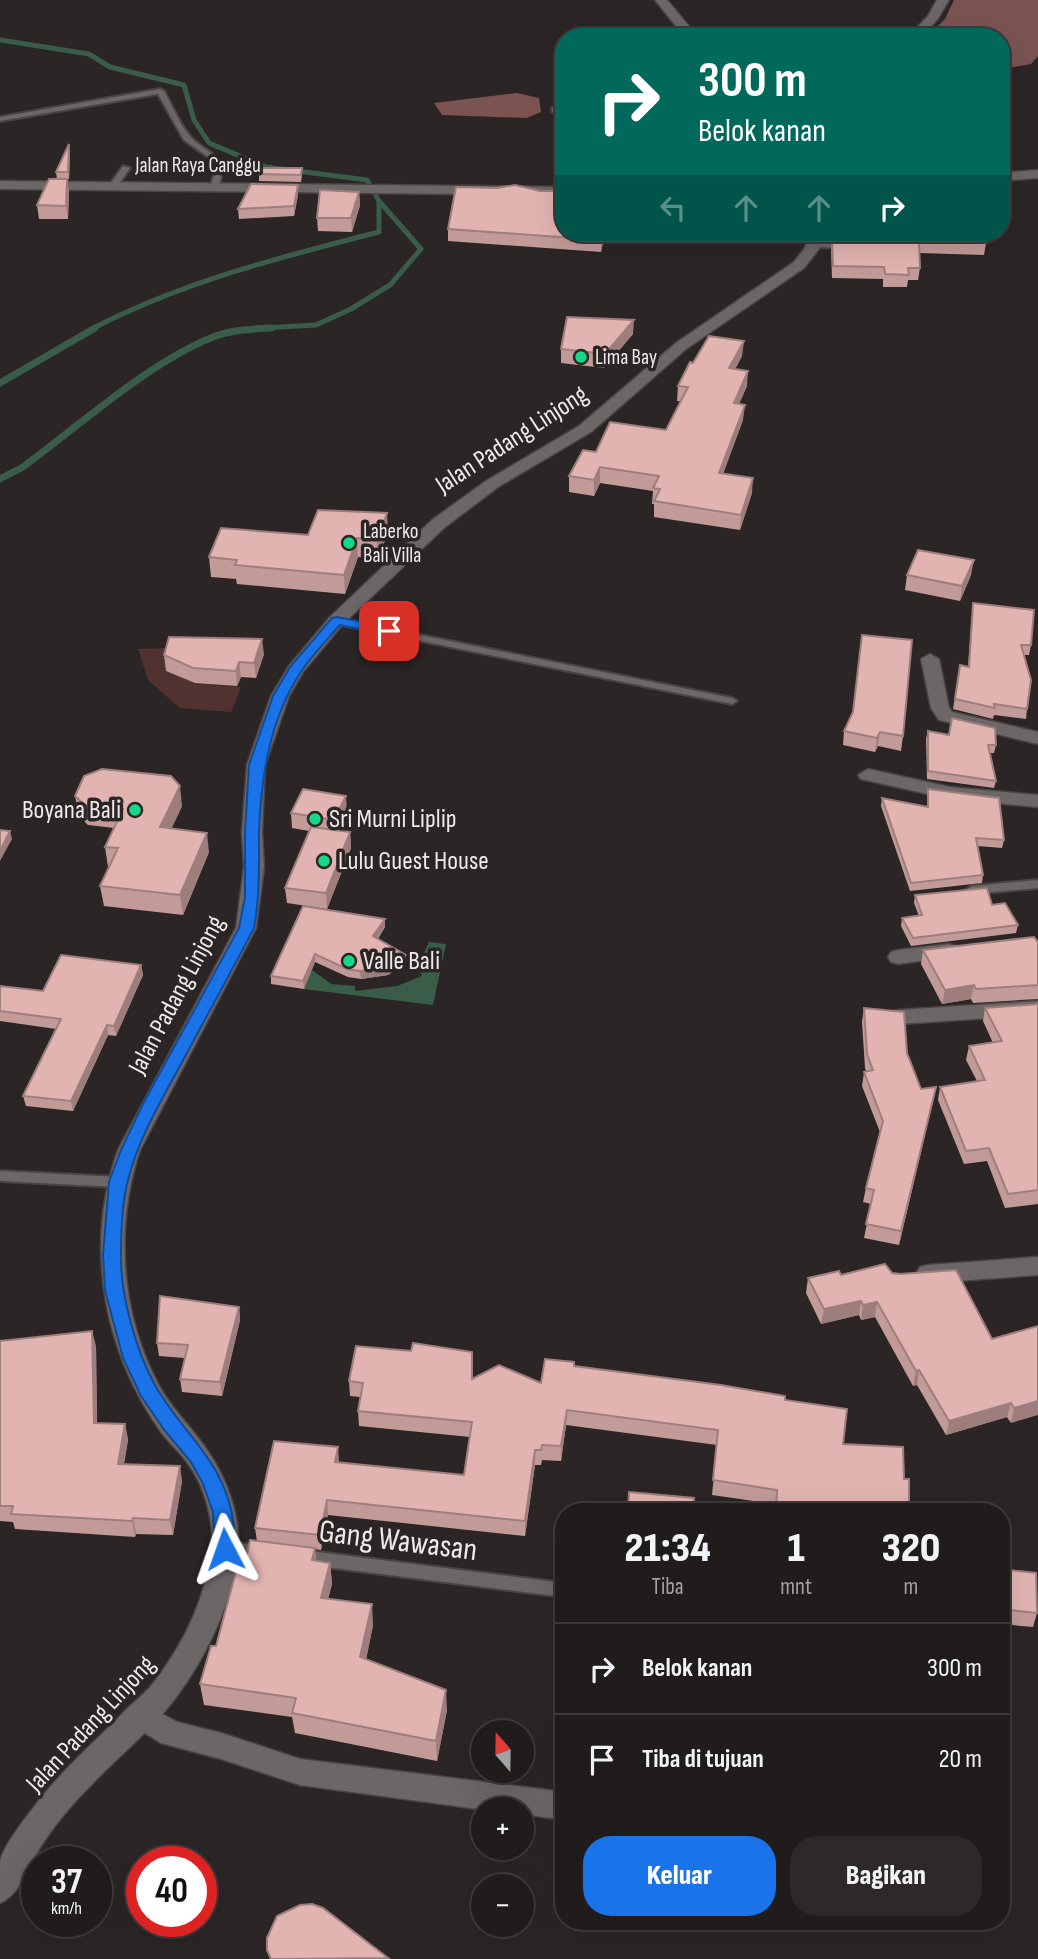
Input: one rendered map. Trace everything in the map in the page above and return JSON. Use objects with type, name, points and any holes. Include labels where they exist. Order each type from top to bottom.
[{"type":"street","points":[[661,0],[684,28]]},
{"type":"street","points":[[923,28],[933,18],[943,0]]},
{"type":"street","points":[[1010,176],[1038,174]]},
{"type":"street","name":"Jalan Raya Canggu","points":[[0,186],[555,191]]},
{"type":"street","name":"Jalan Padang Linjong","points":[[0,1889],[33,1832],[55,1802],[164,1691],[201,1633],[214,1596],[225,1549],[222,1512],[212,1482],[198,1457],[171,1426],[148,1390],[133,1358],[114,1290],[112,1255],[118,1182],[129,1150],[246,928],[254,877],[252,832],[256,765],[280,696],[295,670],[337,621],[454,511],[492,484],[585,429],[681,346],[799,265],[812,242]]},
{"type":"street","points":[[930,659],[940,708],[946,716],[1038,738]]},
{"type":"street","points":[[868,775],[950,793],[1038,801]]},
{"type":"street","points":[[898,957],[973,949]]},
{"type":"street","points":[[898,1017],[1038,1008]]},
{"type":"street","points":[[910,1276],[1038,1266]]},
{"type":"street","points":[[140,1715],[171,1734],[221,1746],[300,1772],[555,1805]]},
{"type":"lane","points":[[0,119],[160,91],[187,138],[218,163],[215,187]]},
{"type":"lane","points":[[113,186],[126,168]]},
{"type":"lane","points":[[831,242],[854,246]]},
{"type":"lane","points":[[337,621],[733,701]]},
{"type":"lane","points":[[955,892],[1038,884]]},
{"type":"lane","points":[[0,1176],[118,1182]]},
{"type":"lane","name":"Gang Wawasan","points":[[225,1549],[555,1589]]},
{"type":"shaded area","points":[[954,0],[1038,0],[1038,56],[1031,64],[1010,68],[1010,28],[936,28],[945,19]]},
{"type":"shaded area","points":[[517,93],[539,98],[541,112],[527,118],[442,115],[434,103]]},
{"type":"shaded area","points":[[172,648],[195,683],[241,687],[231,712],[180,708],[148,680],[138,649]]},
{"type":"shaded area","points":[[429,942],[446,944],[433,1005],[304,989],[312,970],[331,984],[355,986],[355,991],[397,986],[422,976],[418,966]]},
{"type":"building","points":[[69,144],[68,172],[56,172]]},
{"type":"building","points":[[262,168],[302,168],[301,175],[259,174]]},
{"type":"building","points":[[49,179],[67,179],[66,206],[37,205]]},
{"type":"building","points":[[251,184],[298,185],[294,206],[238,209]]},
{"type":"building","points":[[515,185],[540,191],[555,191],[555,237],[448,229],[456,187],[497,188]]},
{"type":"building","points":[[320,190],[359,192],[351,218],[317,218]]},
{"type":"building","points":[[832,242],[919,242],[920,268],[908,268],[909,275],[885,274],[884,267],[833,266]]},
{"type":"building","points":[[567,317],[634,320],[605,354],[561,349]]},
{"type":"building","points":[[709,336],[744,341],[729,368],[748,371],[734,403],[745,405],[719,473],[753,478],[741,515],[654,501],[660,489],[653,488],[659,476],[600,467],[594,480],[569,476],[583,450],[596,452],[610,422],[666,430],[688,387],[678,386],[690,362],[693,363]]},
{"type":"building","points":[[318,510],[387,513],[377,540],[357,538],[344,575],[235,565],[237,560],[209,557],[221,528],[308,535]]},
{"type":"building","points":[[918,550],[974,560],[962,586],[907,575]]},
{"type":"building","points":[[973,603],[1034,610],[1031,645],[1021,645],[1031,680],[1027,709],[994,704],[995,708],[955,699],[960,665],[969,667]]},
{"type":"building","points":[[862,635],[912,640],[903,736],[880,732],[877,738],[844,731],[853,712]]},
{"type":"building","points":[[169,637],[262,639],[254,663],[239,662],[236,671],[193,668],[164,655]]},
{"type":"building","points":[[952,718],[995,728],[996,745],[988,745],[996,781],[928,771],[928,731],[949,735]]},
{"type":"building","points":[[102,769],[171,776],[180,786],[160,827],[207,833],[180,895],[100,886],[118,848],[105,847],[123,809],[85,805],[75,796],[84,776]]},
{"type":"building","points":[[303,789],[346,796],[334,820],[291,813]]},
{"type":"building","points":[[928,789],[999,798],[1004,840],[976,838],[983,875],[911,883],[882,798],[928,807]]},
{"type":"building","points":[[311,827],[350,832],[326,893],[285,888]]},
{"type":"building","points":[[0,830],[10,831],[0,851]]},
{"type":"building","points":[[987,888],[992,905],[1005,903],[1018,925],[913,938],[902,918],[922,915],[915,895]]},
{"type":"building","points":[[303,906],[385,919],[373,936],[406,955],[388,967],[360,971],[347,969],[315,954],[303,981],[271,976]]},
{"type":"building","points":[[1034,937],[1038,942],[1038,985],[976,989],[974,985],[945,990],[923,950]]},
{"type":"building","points":[[61,955],[141,965],[114,1026],[107,1025],[71,1101],[23,1096],[61,1019],[0,1011],[0,986],[43,991]]},
{"type":"building","points":[[1038,1004],[1038,1190],[1008,1194],[989,1148],[966,1151],[940,1087],[985,1080],[969,1046],[1002,1041],[985,1008]]},
{"type":"building","points":[[864,1008],[904,1012],[907,1053],[921,1089],[936,1087],[901,1231],[866,1224],[874,1190],[866,1188],[883,1121],[864,1072],[873,1070],[867,1054]]},
{"type":"building","points":[[885,1264],[892,1273],[900,1274],[956,1270],[992,1339],[1038,1326],[1038,1401],[1014,1408],[1011,1403],[949,1421],[919,1370],[916,1371],[877,1302],[863,1305],[861,1301],[824,1309],[808,1278],[839,1271],[841,1275]]},
{"type":"building","points":[[160,1296],[239,1307],[220,1382],[180,1379],[188,1345],[157,1343]]},
{"type":"building","points":[[92,1331],[94,1423],[125,1424],[118,1464],[180,1466],[170,1520],[133,1518],[132,1521],[11,1514],[13,1506],[0,1506],[0,1341]]},
{"type":"building","points":[[413,1343],[472,1352],[472,1379],[499,1365],[541,1383],[545,1359],[574,1362],[574,1366],[721,1385],[785,1396],[785,1400],[847,1409],[843,1444],[903,1447],[904,1479],[909,1479],[909,1503],[776,1503],[777,1490],[713,1480],[718,1430],[567,1410],[561,1446],[542,1445],[541,1450],[535,1450],[525,1521],[327,1500],[320,1535],[255,1528],[274,1441],[338,1447],[335,1462],[464,1475],[472,1422],[358,1411],[363,1383],[349,1381],[356,1346],[411,1351]]},
{"type":"building","points":[[629,1492],[694,1498],[694,1503],[628,1503]]},
{"type":"building","points":[[250,1540],[315,1548],[312,1560],[330,1563],[321,1598],[372,1604],[360,1657],[446,1690],[436,1741],[292,1713],[296,1698],[200,1684],[211,1646],[216,1646],[241,1553],[247,1554]]},
{"type":"building","points":[[1010,1570],[1036,1573],[1037,1613],[1010,1610]]},
{"type":"building","points":[[312,1904],[323,1908],[388,1958],[271,1959],[267,1950],[267,1938],[277,1916],[300,1905]]},
{"type":"waterway","points":[[0,40],[89,54],[110,67],[184,85],[194,120],[209,143],[266,167],[367,180],[379,201]]},
{"type":"waterway","points":[[92,329],[126,312],[232,272],[379,232],[379,201]]},
{"type":"waterway","points":[[245,329],[316,325],[351,309],[390,285],[421,249],[379,201]]},
{"type":"waterway","points":[[0,383],[95,328]]},
{"type":"waterway","points":[[0,479],[23,467],[139,378],[189,348],[227,333],[271,328]]},
{"type":"place","name":"Lima Bay","points":[[581,357]]},
{"type":"place","name":"Laberko Bali Villa","points":[[349,543]]},
{"type":"place","name":"Boyana Bali","points":[[135,810]]},
{"type":"place","name":"Sri Murni Liplip","points":[[315,819]]},
{"type":"place","name":"Lulu Guest House","points":[[324,861]]},
{"type":"place","name":"Valle Bali","points":[[349,961]]},
{"type":"route","points":[[225,1549],[222,1512],[212,1482],[198,1457],[171,1426],[148,1390],[133,1358],[114,1290],[112,1255],[118,1182],[129,1150],[151,1104],[246,928],[253,897],[252,832],[256,765],[280,696],[295,670],[337,621],[389,631]]}]
